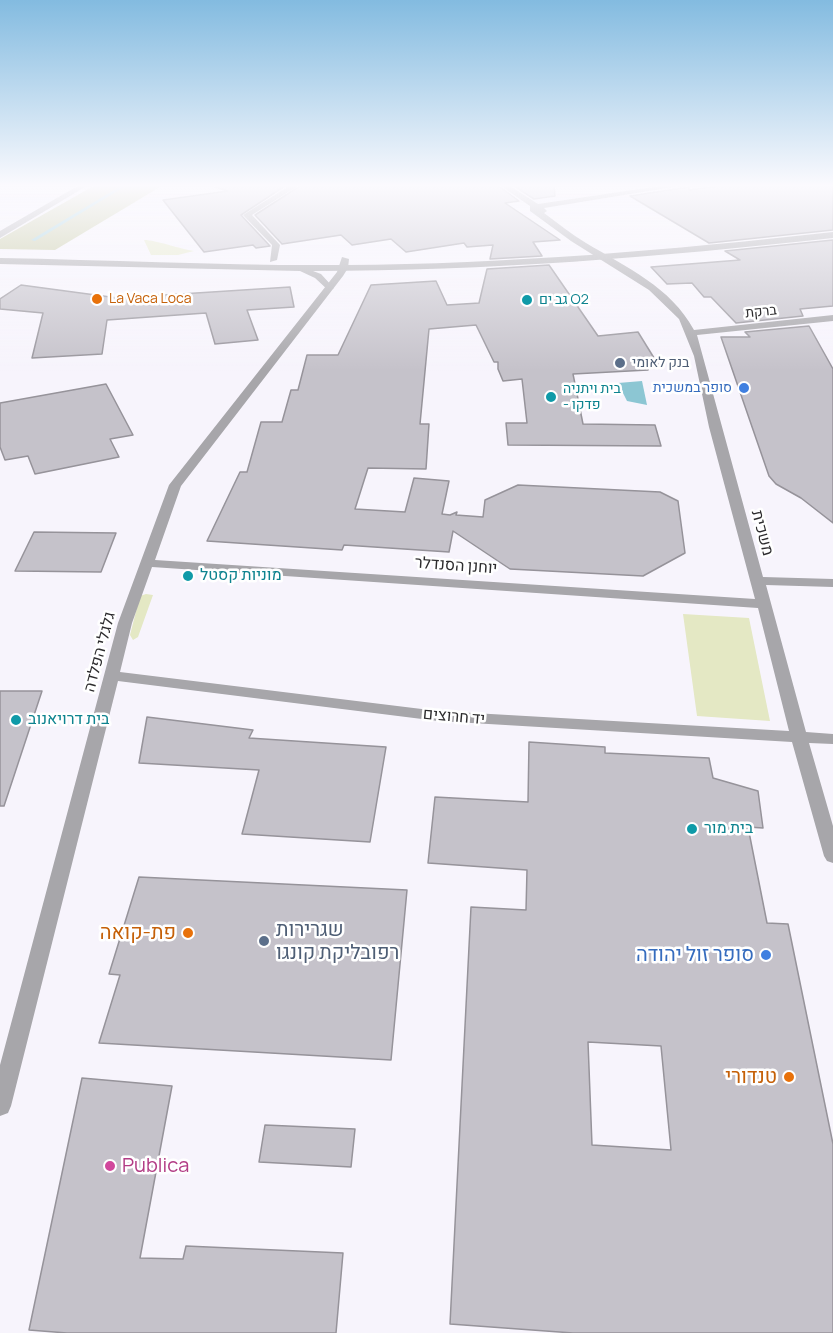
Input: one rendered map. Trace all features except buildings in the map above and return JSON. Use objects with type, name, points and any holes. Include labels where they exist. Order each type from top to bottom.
[{"type":"street","points":[[273,260],[276,246]]},
{"type":"street","name":"משכית","points":[[588,246],[676,309],[691,333],[759,580],[798,738],[833,856]]},
{"type":"street","points":[[2,262],[24,257],[450,265],[645,246]]},
{"type":"street","points":[[2,262],[298,268],[459,256],[666,246]]},
{"type":"street","points":[[2,262],[24,257],[39,262]]},
{"type":"street","name":"גלגלי הפלדה","points":[[0,1106],[125,623],[175,484],[329,288],[345,263]]},
{"type":"street","points":[[298,268],[318,276],[329,288]]},
{"type":"street","name":"ברקת","points":[[691,333],[833,318]]},
{"type":"street","name":"יוחנן הסנדלר","points":[[146,563],[765,604]]},
{"type":"street","points":[[759,580],[833,583]]},
{"type":"street","name":"יד חרוצים","points":[[112,676],[438,716],[833,739]]},
{"type":"green space","points":[[0,246],[61,246],[55,250],[0,249]]},
{"type":"green space","points":[[147,246],[175,246],[194,251],[178,255],[151,255]]},
{"type":"green space","points":[[153,595],[138,637],[133,640],[130,635],[140,596]]},
{"type":"green space","points":[[683,614],[749,618],[770,721],[697,716]]},
{"type":"water","points":[[642,381],[647,405],[627,401],[618,383]]},
{"type":"place","name":"La Vaca Loca","points":[[97,299]]},
{"type":"place","name":"גב ים O2","points":[[527,300]]},
{"type":"place","name":"בנק לאומי","points":[[620,363]]},
{"type":"place","name":"סופר במשכית","points":[[744,388]]},
{"type":"place","name":"בית ויתניה - פדקו","points":[[551,397]]},
{"type":"place","name":"מוניות קסטל","points":[[188,576]]},
{"type":"place","name":"בית דרויאנוב","points":[[16,720]]},
{"type":"place","name":"בית מור","points":[[692,829]]},
{"type":"place","name":"פת-קואה","points":[[188,933]]},
{"type":"place","name":"שגרירות רפובליקת קונגו","points":[[264,941]]},
{"type":"place","name":"סופר זול יהודה","points":[[766,955]]},
{"type":"place","name":"טנדורי","points":[[789,1077]]},
{"type":"place","name":"Publica","points":[[110,1166]]}]
